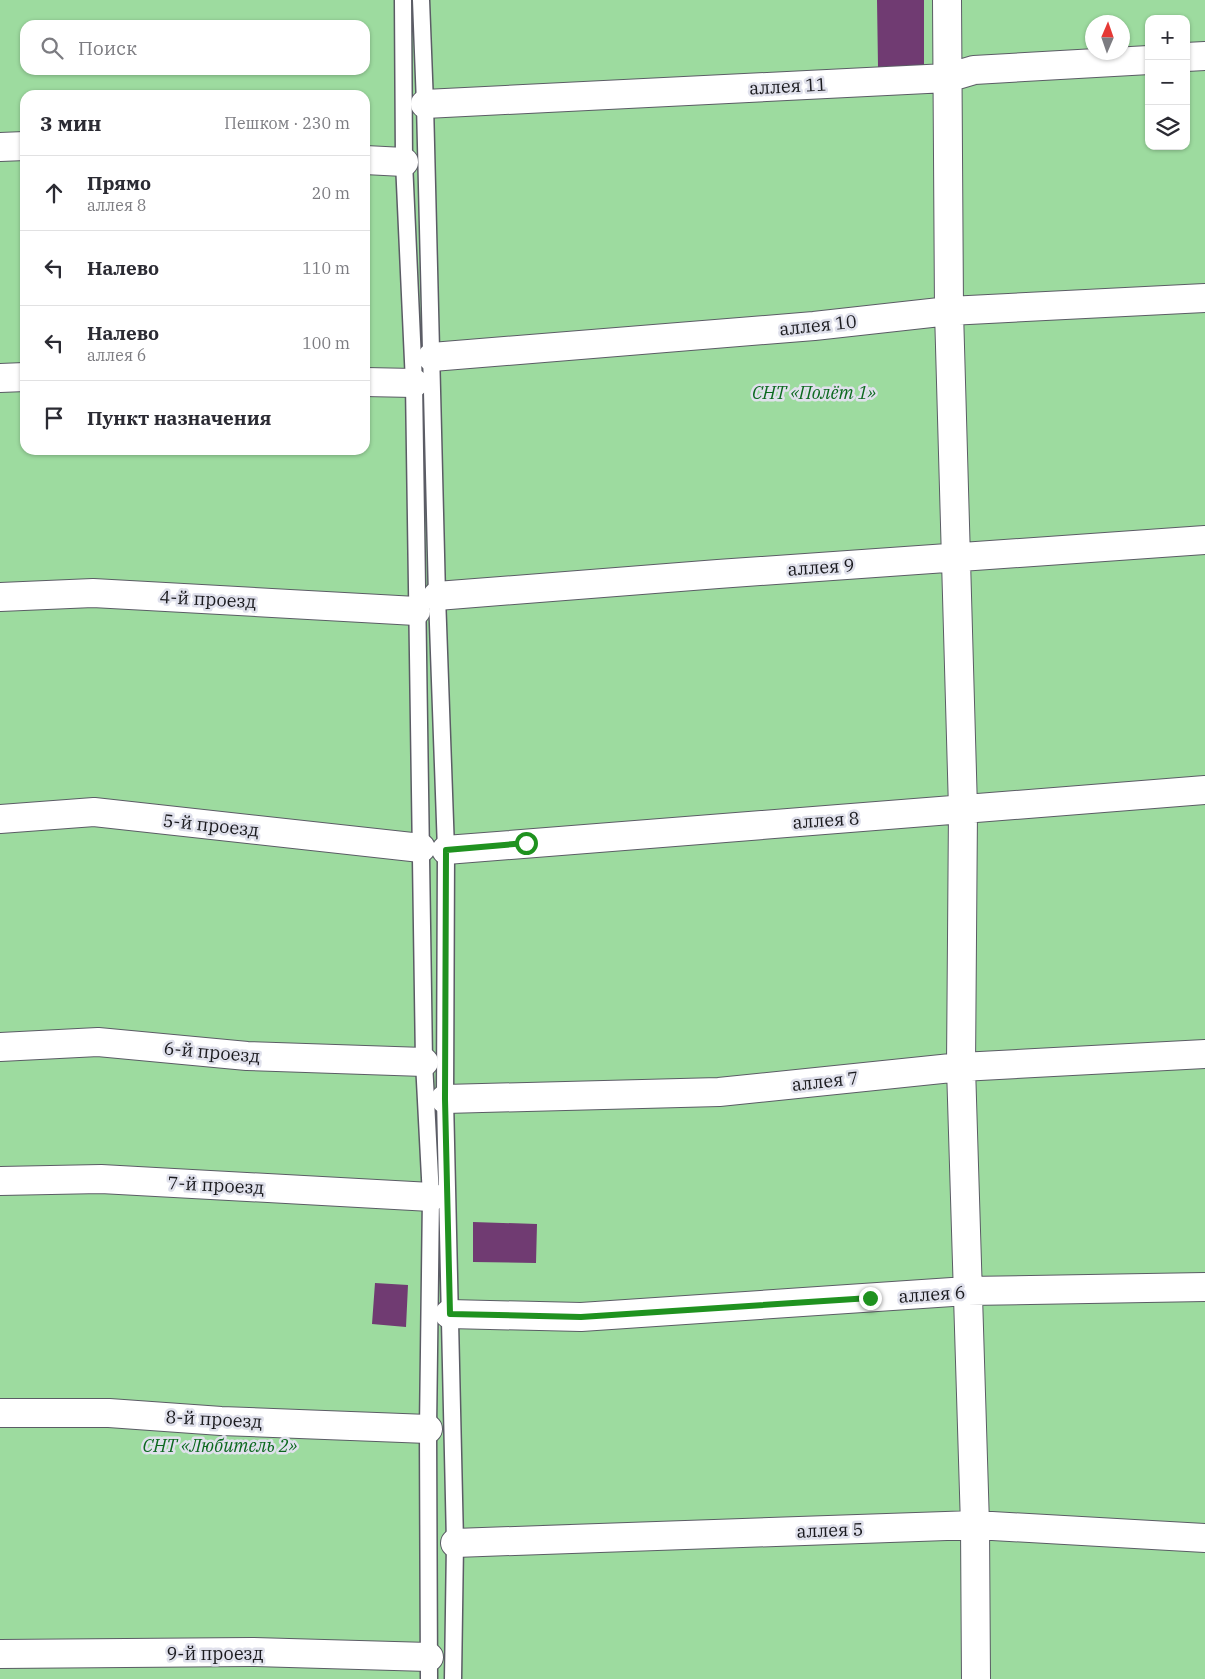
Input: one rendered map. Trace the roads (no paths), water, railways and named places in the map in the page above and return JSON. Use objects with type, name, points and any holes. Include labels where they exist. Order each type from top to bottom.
[{"type":"street","points":[[947,0],[949,311],[963,809],[961,1067],[975,1525],[976,1679]]},
{"type":"street","points":[[1190,57],[1205,56]]},
{"type":"street","name":"аллея 11","points":[[425,104],[948,78],[974,70],[1145,60]]},
{"type":"street","points":[[0,147],[20,146]]},
{"type":"street","points":[[370,160],[404,162]]},
{"type":"street","name":"аллея 10","points":[[432,357],[814,326],[949,311],[1205,298]]},
{"type":"street","points":[[0,378],[20,377]]},
{"type":"street","points":[[370,382],[414,383]]},
{"type":"street","name":"аллея 9","points":[[427,604],[728,573],[1205,540]]},
{"type":"street","name":"4-й проезд","points":[[0,598],[93,592],[427,604]]},
{"type":"street","name":"аллея 8","points":[[434,849],[1205,790]]},
{"type":"street","name":"5-й проезд","points":[[0,819],[94,812],[434,849]]},
{"type":"street","name":"6-й проезд","points":[[0,1047],[98,1042],[247,1056],[424,1062]]},
{"type":"street","name":"аллея 7","points":[[445,1099],[719,1092],[961,1067],[1205,1054]]},
{"type":"street","name":"7-й проезд","points":[[0,1181],[101,1179],[431,1197]]},
{"type":"street","name":"аллея 6","points":[[450,1314],[581,1317],[967,1291],[1205,1287]]},
{"type":"street","name":"8-й проезд","points":[[0,1413],[109,1413],[221,1421],[428,1429]]},
{"type":"street","name":"аллея 5","points":[[455,1543],[975,1525],[1205,1538]]},
{"type":"street","name":"9-й проезд","points":[[0,1654],[252,1652],[429,1668]]},
{"type":"lane","points":[[403,0],[404,162],[427,604],[434,849],[445,1099],[455,1543],[453,1679]]},
{"type":"lane","points":[[421,0],[432,357],[427,604],[434,849],[424,1062],[431,1197],[428,1429],[429,1668]]},
{"type":"park label","name":"СНТ «Полёт 1»","points":[[814,392]]},
{"type":"park label","name":"СНТ «Любитель 2»","points":[[220,1445]]}]
